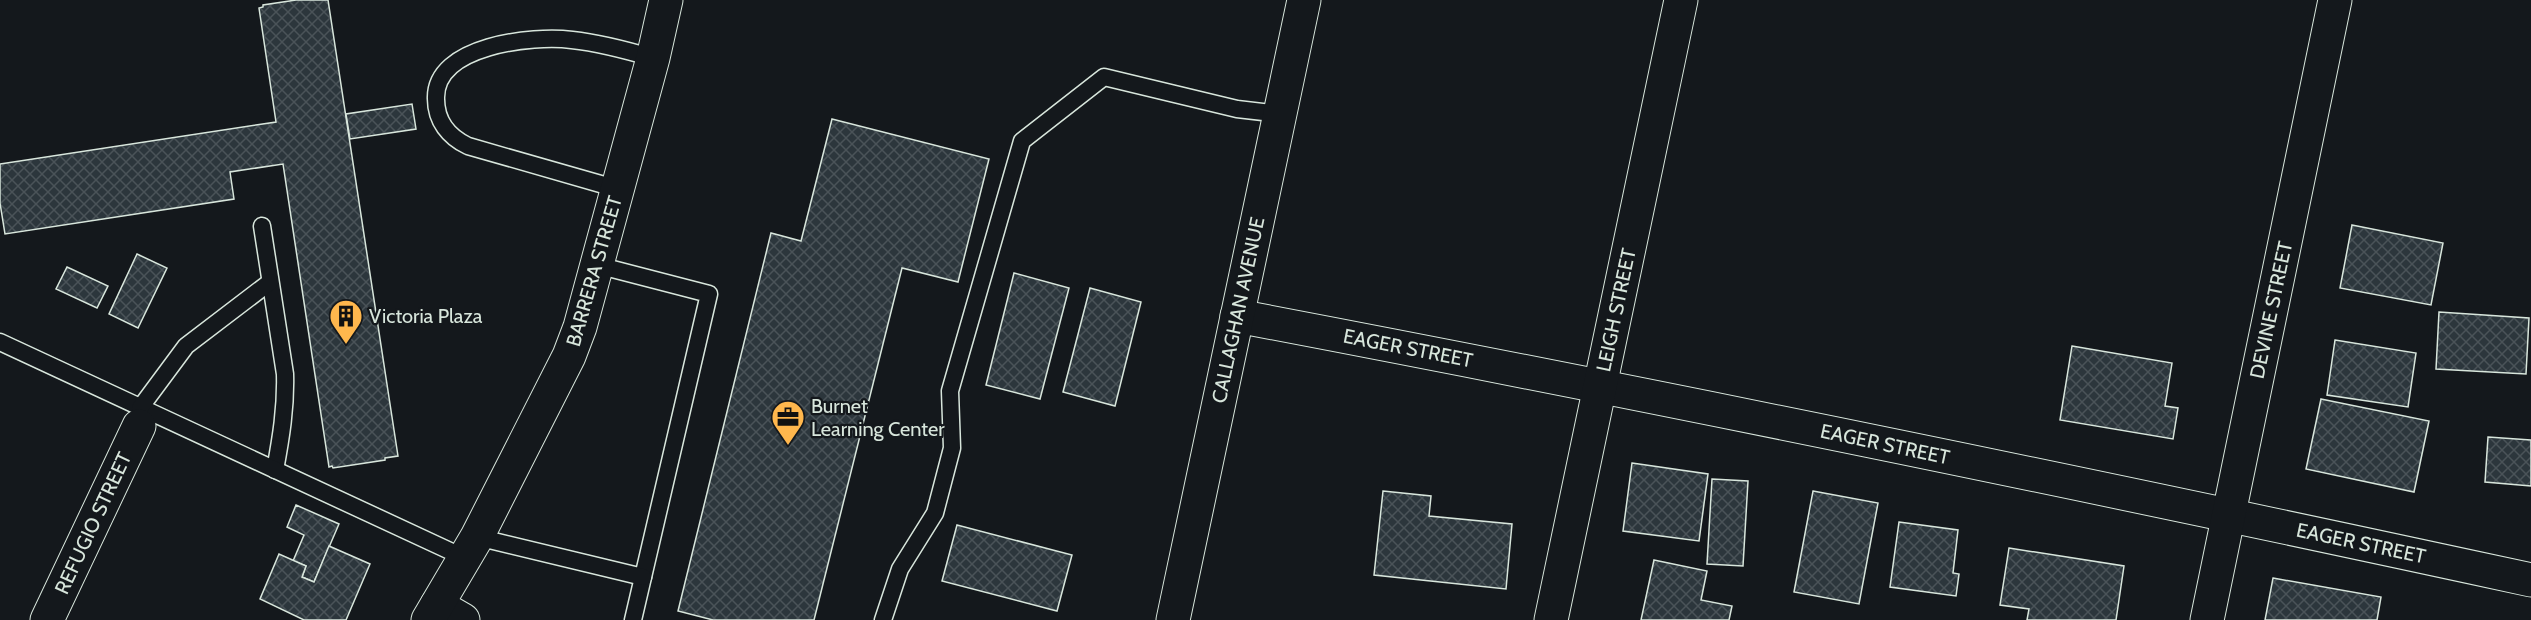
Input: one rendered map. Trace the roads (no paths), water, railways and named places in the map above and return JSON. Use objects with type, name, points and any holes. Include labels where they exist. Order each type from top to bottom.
[{"type":"street","name":"BARRERA STREET","points":[[443,615],[471,547],[569,356],[580,327],[653,57],[666,0]]},
{"type":"street","name":"CALLAGHAN AVENUE","points":[[1173,620],[1304,0]]},
{"type":"street","name":"LEIGH STREET","points":[[1551,620],[1681,0]]},
{"type":"street","name":"DEVINE STREET","points":[[2207,620],[2335,0]]},
{"type":"street","name":"EAGER STREET","points":[[1237,316],[1601,385],[2531,580]]},
{"type":"street","name":"REFUGIO STREET","points":[[48,620],[142,415]]},
{"type":"lane","points":[[618,189],[468,146],[458,141],[442,124],[436,108],[438,84],[449,66],[470,54],[498,46],[545,39],[569,39],[653,57]]},
{"type":"lane","points":[[883,620],[900,569],[935,513],[952,448],[950,391],[1022,141],[1104,77],[1237,109],[1280,114]]},
{"type":"lane","points":[[262,226],[286,395],[285,417],[275,471]]},
{"type":"lane","points":[[597,265],[709,294],[633,620]]},
{"type":"lane","points":[[142,415],[186,345],[270,282]]},
{"type":"lane","points":[[0,342],[142,415],[275,471],[471,547],[643,578]]},
{"type":"place","name":"Victoria Plaza","points":[[346,345]]},
{"type":"place","name":"Burnet Learning Center","points":[[788,446]]}]
